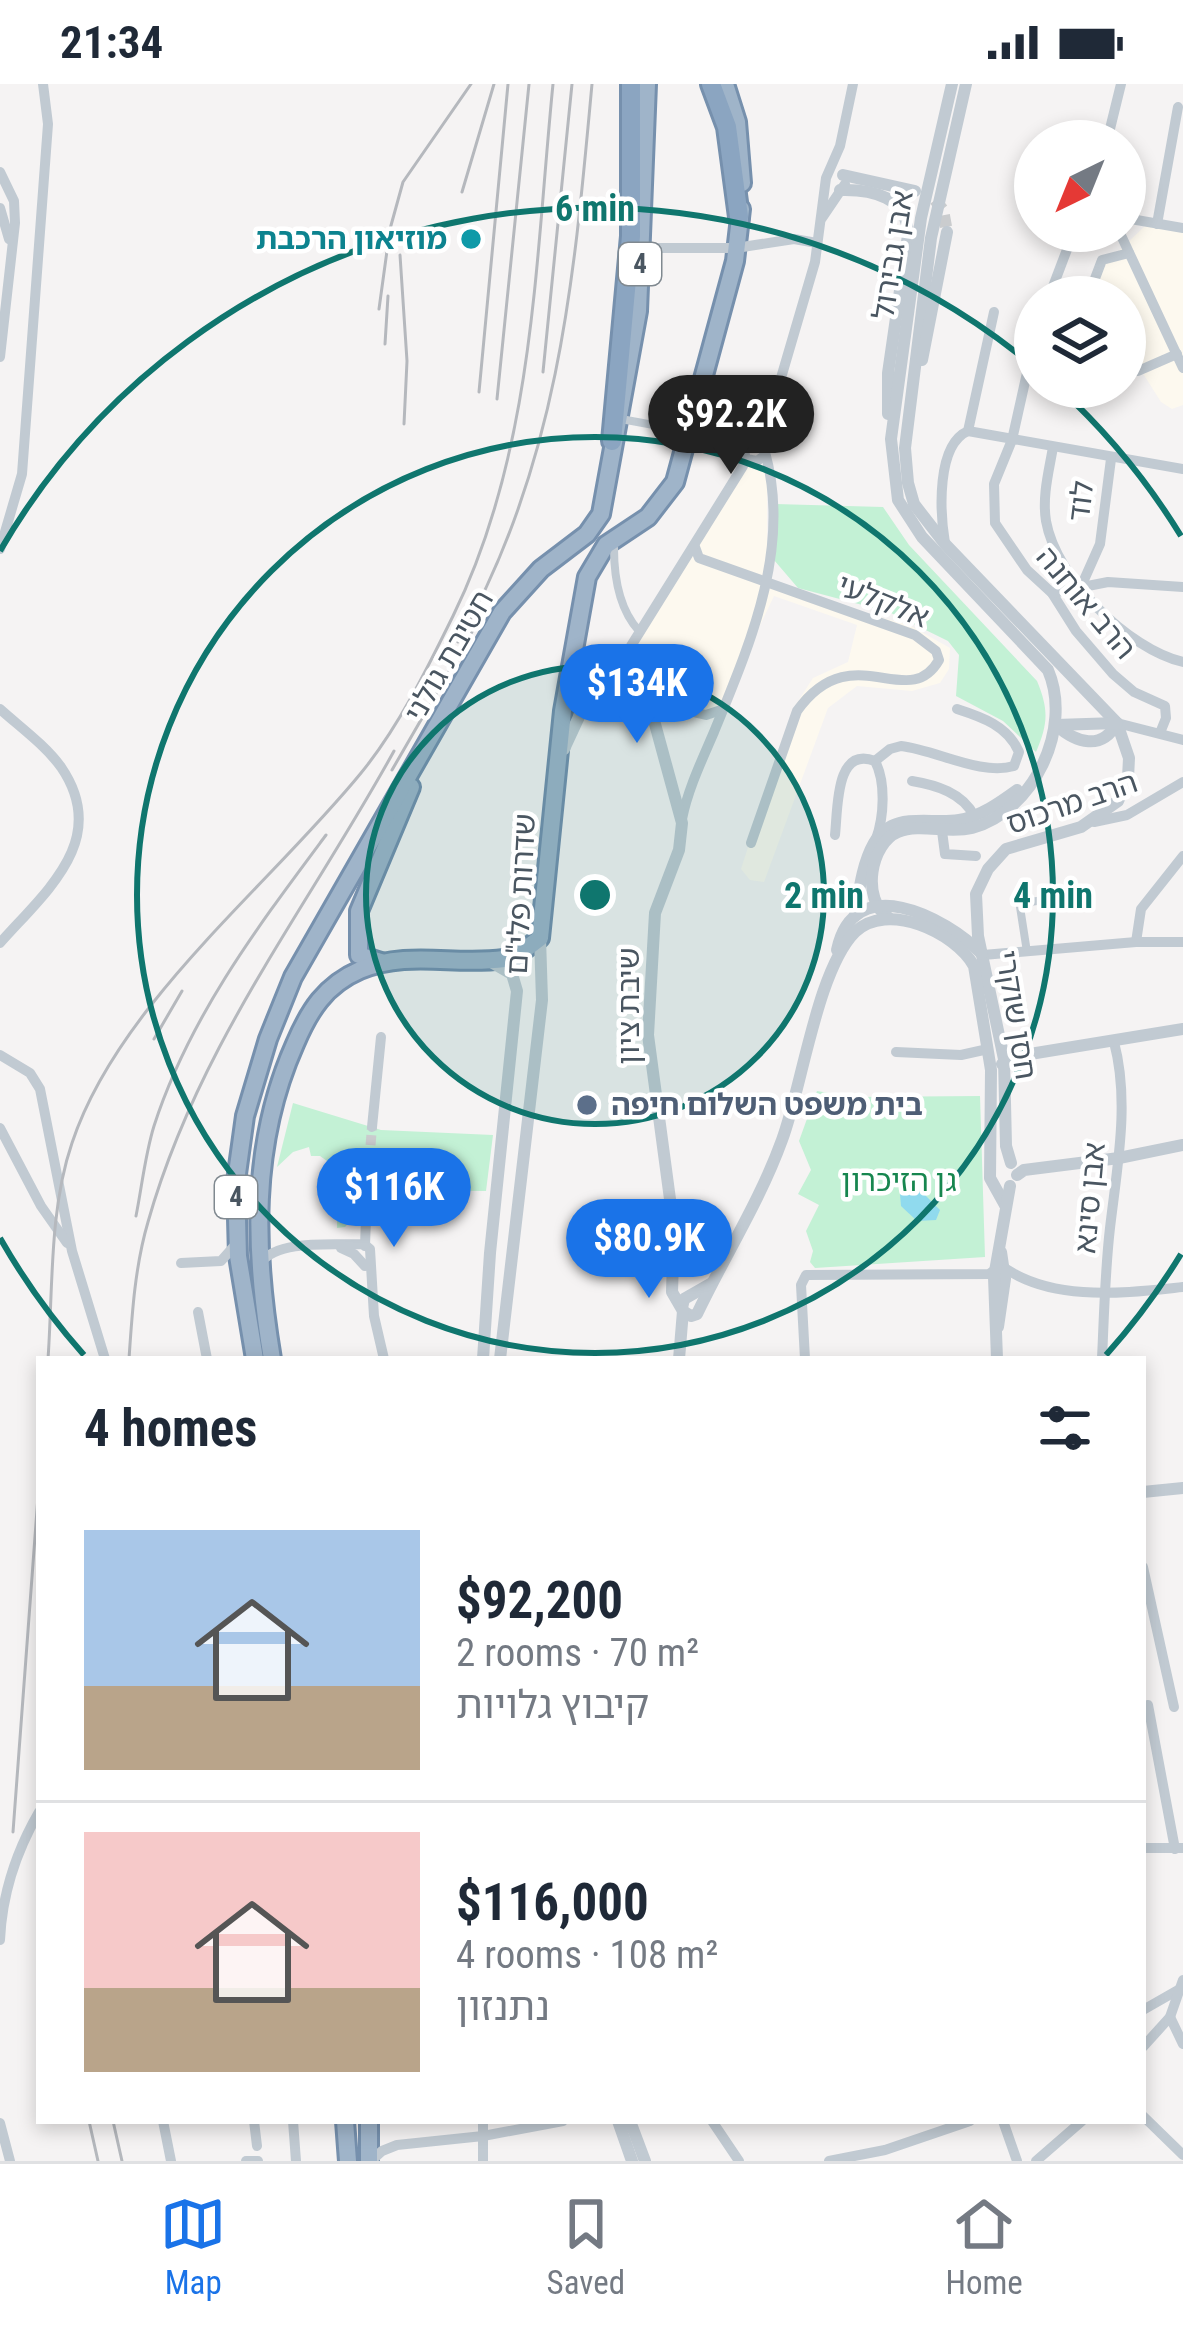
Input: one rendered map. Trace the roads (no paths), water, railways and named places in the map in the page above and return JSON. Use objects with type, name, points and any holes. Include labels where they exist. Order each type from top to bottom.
[{"type":"highway","points":[[612,441],[627,307],[631,84]]},
{"type":"highway","name":"חטיבת גולני","points":[[237,1241],[239,1153],[251,1091],[303,958],[502,612],[541,569],[598,521],[638,311],[647,84]]},
{"type":"highway","points":[[716,85],[727,127],[739,217]]},
{"type":"highway","name":"שדרות פלי\"ם","points":[[540,938],[575,628],[589,572],[606,545],[655,510],[679,471],[736,248],[739,217]]},
{"type":"highway","points":[[385,963],[359,955],[359,911],[436,731]]},
{"type":"highway","name":"4","points":[[272,1356],[258,1231],[267,1126],[299,1034],[321,996],[335,983],[385,963],[411,957],[486,961],[519,954],[540,938]]},
{"type":"highway","name":"4","points":[[237,1241],[254,1356]]},
{"type":"highway","points":[[346,2124],[348,2161]]},
{"type":"highway","points":[[369,2124],[370,2161]]},
{"type":"street","points":[[0,550],[22,474],[48,124],[43,84]]},
{"type":"street","points":[[621,418],[689,432],[700,428],[734,438],[742,452],[757,460],[771,429],[771,412],[818,229],[836,181],[853,84]]},
{"type":"street","name":"אבן גבירול","points":[[952,84],[921,218],[891,439],[898,500],[914,527],[1048,670],[1055,687],[1056,725]]},
{"type":"street","name":"אבן גבירול","points":[[945,544],[914,504],[905,448],[937,199],[966,84]]},
{"type":"street","points":[[1112,120],[1121,84]]},
{"type":"street","points":[[1156,224],[1178,107]]},
{"type":"street","points":[[0,172],[14,201],[15,223],[0,357]]},
{"type":"street","points":[[836,181],[890,199],[901,208],[909,226],[888,373],[891,439]]},
{"type":"street","points":[[836,181],[914,191]]},
{"type":"street","points":[[0,208],[10,243]]},
{"type":"street","points":[[1146,222],[1183,228]]},
{"type":"street","points":[[911,402],[934,313],[947,232]]},
{"type":"street","points":[[641,252],[736,248],[794,239],[817,244]]},
{"type":"street","points":[[1096,276],[1102,260],[1129,253],[1183,368]]},
{"type":"street","points":[[945,544],[941,488],[955,440],[968,430],[994,311]]},
{"type":"street","points":[[1146,368],[1177,355]]},
{"type":"street","name":"הרב אוחנה","points":[[1019,408],[994,484],[992,507],[1006,543],[1124,685],[1165,706],[1160,733]]},
{"type":"street","points":[[631,682],[626,664],[639,631],[743,466],[743,441],[754,436],[771,412]]},
{"type":"street","points":[[968,430],[1183,469]]},
{"type":"street","points":[[682,823],[692,785],[756,628],[766,582],[772,504],[765,448],[754,436]]},
{"type":"street","points":[[1053,447],[1044,501],[1047,524],[1080,589],[1145,648],[1183,662]]},
{"type":"street","name":"לוד","points":[[1080,589],[1100,544],[1111,459]]},
{"type":"street","name":"הרב אוחנה","points":[[945,544],[1117,723]]},
{"type":"street","points":[[695,547],[699,558],[783,588]]},
{"type":"street","points":[[614,548],[614,571],[627,618],[639,631]]},
{"type":"street","points":[[768,565],[783,588]]},
{"type":"street","points":[[1052,593],[1108,582],[1183,587]]},
{"type":"street","name":"אלקלעי","points":[[751,843],[797,711],[810,693],[829,678],[848,673],[907,682],[927,675],[939,660],[936,651],[915,635],[783,588]]},
{"type":"street","points":[[555,781],[572,726],[590,693],[605,679],[631,682]]},
{"type":"street","name":"שיבת ציון","points":[[631,682],[649,702],[682,823],[679,850],[656,913],[648,1035],[674,1228],[672,1292],[689,1304],[680,1356]]},
{"type":"street","points":[[649,702],[711,715],[724,706]]},
{"type":"street","points":[[0,709],[62,769],[81,824],[78,842],[61,873],[0,944]]},
{"type":"street","points":[[835,835],[847,764],[859,758],[875,761],[901,746],[992,767],[1014,766],[1019,752],[1007,733],[957,709]]},
{"type":"street","points":[[1094,822],[1118,801],[1129,778],[1129,750],[1117,723]]},
{"type":"street","points":[[1056,725],[1117,723],[1183,740]]},
{"type":"street","name":"הרב מרכוס","points":[[875,905],[871,884],[886,842],[901,831],[968,829],[998,817],[1036,774],[1056,725]]},
{"type":"street","points":[[855,916],[881,822],[881,772],[875,761]]},
{"type":"street","name":"הרב מרכוס","points":[[874,844],[892,826],[974,816],[1036,774]]},
{"type":"street","points":[[912,782],[936,785],[956,795],[974,816]]},
{"type":"street","name":"הרב מרכוס","points":[[984,876],[1014,844],[1126,815],[1183,782]]},
{"type":"street","points":[[880,800],[890,812],[921,820]]},
{"type":"street","points":[[942,831],[945,854],[976,856]]},
{"type":"street","points":[[1136,942],[1141,908],[1183,856]]},
{"type":"street","points":[[1167,874],[1183,883]]},
{"type":"street","name":"חסן שוקרי","points":[[984,876],[975,903],[977,957],[995,1047]]},
{"type":"street","points":[[1027,953],[1020,907],[1058,898]]},
{"type":"street","points":[[875,905],[889,918],[977,957],[1183,942]]},
{"type":"street","points":[[689,1304],[720,1273],[783,1139],[842,932],[855,916],[875,905],[925,916],[964,938],[977,957]]},
{"type":"street","points":[[835,963],[859,929],[889,918]]},
{"type":"street","name":"שדרות פלי\"ם","points":[[500,1356],[530,1127],[542,1000],[540,938]]},
{"type":"street","points":[[987,974],[1009,956]]},
{"type":"street","name":"חסן שוקרי","points":[[977,957],[987,974],[1013,1174],[1005,1205],[997,1356]]},
{"type":"street","name":"שדרות פלי\"ם","points":[[483,1356],[517,991],[508,970],[486,961]]},
{"type":"street","points":[[961,1055],[995,1047],[1030,1054],[1183,1029]]},
{"type":"street","points":[[372,1127],[381,1037]]},
{"type":"street","name":"אבן סינא","points":[[1102,1356],[1119,1159],[1121,1077],[1114,1042]]},
{"type":"street","points":[[896,1052],[961,1055],[996,1070],[1030,1054]]},
{"type":"street","points":[[2,1058],[30,1073],[40,1089],[72,1251],[104,1356]]},
{"type":"street","name":"חסן שוקרי","points":[[994,1185],[990,1170],[996,1070]]},
{"type":"street","points":[[0,1128],[41,1206],[72,1251]]},
{"type":"street","points":[[1005,1205],[994,1185],[1024,1170],[1119,1159],[1183,1145]]},
{"type":"street","points":[[990,1170],[999,1161],[1013,1174]]},
{"type":"street","points":[[367,1190],[368,1272],[383,1356]]},
{"type":"street","points":[[326,1246],[347,1238],[364,1216]]},
{"type":"street","points":[[258,1231],[285,1248]]},
{"type":"street","points":[[181,1263],[226,1258],[237,1241]]},
{"type":"street","points":[[326,1246],[346,1249],[368,1272]]},
{"type":"street","points":[[260,1263],[269,1253],[285,1248],[367,1246]]},
{"type":"street","points":[[212,1263],[229,1271],[243,1288]]},
{"type":"street","points":[[805,1356],[804,1277],[989,1274],[1004,1268],[1059,1288],[1106,1294],[1183,1287]]},
{"type":"street","points":[[198,1312],[205,1356]]},
{"type":"street","points":[[1146,1492],[1183,1488]]},
{"type":"street","points":[[1146,1579],[1178,1705],[1146,1706]]},
{"type":"street","points":[[1146,1710],[1179,1849],[1146,1848]]},
{"type":"street","points":[[0,1940],[2,1911],[25,1837],[36,1817]]},
{"type":"street","points":[[1146,2008],[1181,1984]]},
{"type":"street","points":[[1146,2044],[1170,2018],[1181,1984]]},
{"type":"street","points":[[1170,2018],[1183,2044]]},
{"type":"street","points":[[1146,2119],[1183,2156]]},
{"type":"street","points":[[0,2123],[10,2161]]},
{"type":"street","points":[[164,2124],[171,2161]]},
{"type":"street","points":[[254,2124],[257,2146]]},
{"type":"street","points":[[293,2124],[296,2161]]},
{"type":"street","points":[[482,2124],[482,2161]]},
{"type":"street","points":[[370,2161],[397,2145],[547,2124]]},
{"type":"street","points":[[619,2124],[632,2161]]},
{"type":"street","points":[[631,2124],[645,2161]]},
{"type":"street","points":[[714,2124],[739,2161]]},
{"type":"street","points":[[829,2161],[887,2156],[963,2124]]},
{"type":"street","points":[[1004,2124],[1017,2161]]},
{"type":"street","points":[[1036,2161],[1079,2124]]},
{"type":"street","points":[[246,2161],[258,2161]]},
{"type":"water","points":[[917,1187],[940,1210],[936,1220],[917,1221],[901,1206],[905,1188]]},
{"type":"tunnel","points":[[935,200],[943,210],[947,232]]},
{"type":"tunnel","points":[[367,1190],[372,1127]]},
{"type":"railway","points":[[379,309],[390,229],[403,182],[471,84]]},
{"type":"railway","points":[[462,192],[494,84]]},
{"type":"railway","points":[[479,392],[508,84]]},
{"type":"railway","points":[[497,399],[529,84]]},
{"type":"railway","points":[[48,1356],[59,1195],[72,1143],[94,1092],[159,995],[375,756],[422,677],[480,553],[500,489],[527,356],[553,84]]},
{"type":"railway","points":[[543,372],[572,84]]},
{"type":"railway","points":[[458,642],[492,576],[540,440],[568,301],[592,84]]},
{"type":"railway","points":[[400,255],[407,361],[404,424]]},
{"type":"railway","points":[[385,344],[388,296]]},
{"type":"railway","points":[[392,770],[473,630]]},
{"type":"railway","points":[[129,1356],[144,1239],[169,1157],[195,1096],[257,979],[394,751]]},
{"type":"railway","points":[[136,1216],[154,1126],[186,1047],[251,938],[326,835]]},
{"type":"railway","points":[[154,1039],[182,991]]},
{"type":"railway","points":[[13,1832],[36,1523]]},
{"type":"railway","points":[[90,2124],[98,2161]]},
{"type":"railway","points":[[114,2124],[122,2161]]},
{"type":"place","name":"מוזיאון הרכבת","points":[[471,239]]},
{"type":"place","name":"בית משפט השלום חיפה","points":[[587,1105]]},
{"type":"park label","name":"גן הזיכרון","points":[[899,1181]]}]
